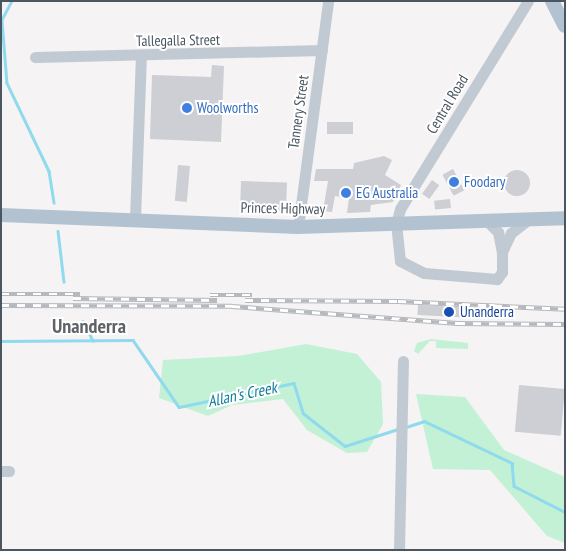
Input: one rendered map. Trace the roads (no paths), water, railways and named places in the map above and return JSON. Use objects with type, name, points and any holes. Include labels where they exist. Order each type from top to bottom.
[{"type":"main road","points":[[552,1],[565,26]]},
{"type":"main road","name":"Princes Highway","points":[[1,215],[134,218],[298,226],[565,218]]},
{"type":"street","name":"Tannery Street","points":[[298,226],[328,1]]},
{"type":"street","name":"Central Road","points":[[396,224],[400,209],[528,1]]},
{"type":"street","name":"Tallegalla Street","points":[[35,57],[141,56],[322,50]]},
{"type":"street","points":[[134,218],[141,56]]},
{"type":"street","points":[[502,252],[511,233],[528,219]]},
{"type":"street","points":[[396,224],[400,261],[424,273],[497,278],[502,272],[502,252],[498,232],[487,221]]},
{"type":"street","points":[[399,550],[400,422],[403,361]]},
{"type":"waterway","points":[[12,1],[2,20],[7,83],[49,171],[54,203]]},
{"type":"waterway","points":[[58,231],[64,282]]},
{"type":"waterway","points":[[83,321],[93,341]]},
{"type":"waterway","name":"Allan's Creek","points":[[1,341],[133,340],[179,407],[294,383],[303,413],[345,446],[398,429]]},
{"type":"waterway","name":"Allan's Creek","points":[[406,427],[424,421],[512,463],[514,486],[565,512]]},
{"type":"railway","points":[[1,294],[80,294]]},
{"type":"railway","points":[[210,295],[252,295]]},
{"type":"railway","points":[[73,298],[217,300]]},
{"type":"railway","points":[[245,300],[398,301],[565,309]]},
{"type":"railway","points":[[1,305],[232,306],[457,323],[565,324]]},
{"type":"place","name":"Woolworths","points":[[187,108]]},
{"type":"place","name":"Foodary","points":[[454,182]]},
{"type":"place","name":"EG Australia","points":[[346,193]]},
{"type":"place","name":"Unanderra","points":[[449,312]]},
{"type":"district","name":"Unanderra","points":[[89,326]]}]
